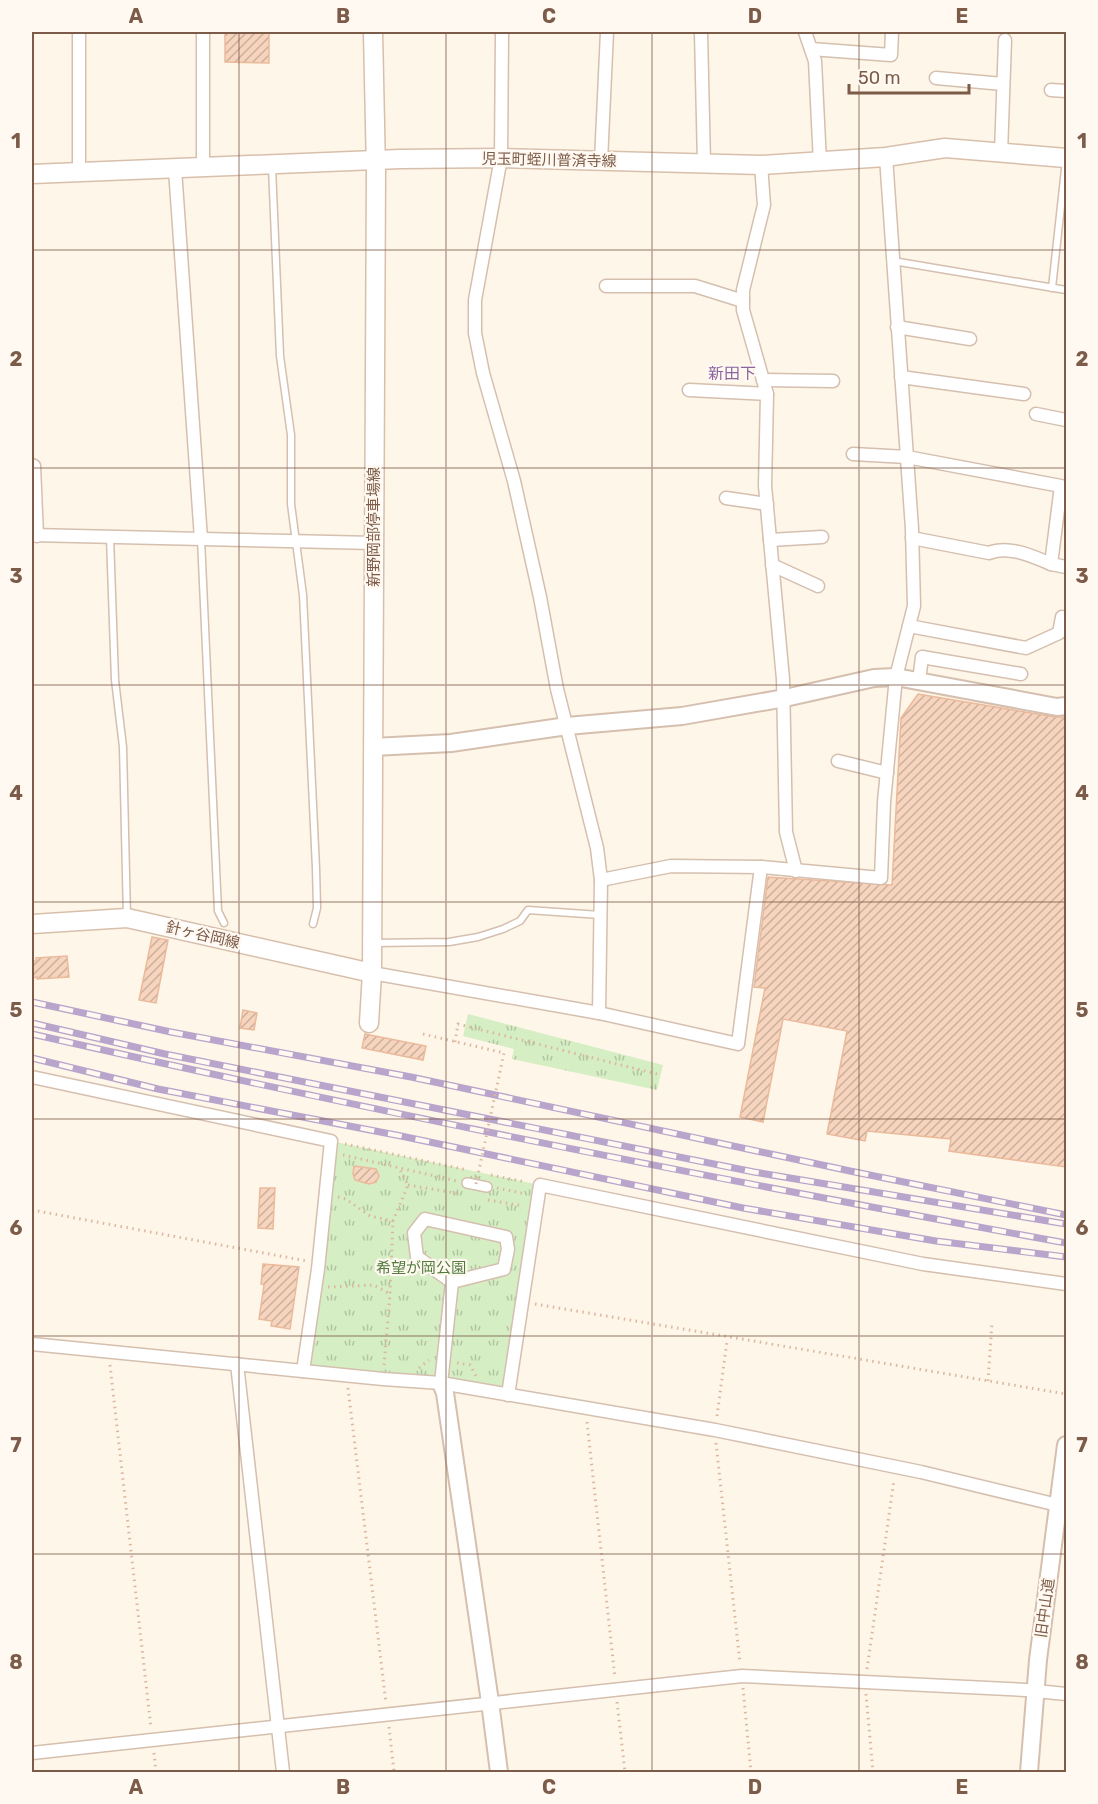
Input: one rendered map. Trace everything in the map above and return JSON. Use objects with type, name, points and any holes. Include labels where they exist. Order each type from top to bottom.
[{"type":"main road","name":"新野岡部停車場線","points":[[369,1023],[372,973],[376,159],[373,32]]},
{"type":"main road","name":"児玉町蛭川普済寺線","points":[[32,174],[376,159],[501,158],[761,165],[886,157],[945,148],[1066,158]]},
{"type":"main road","name":"針ヶ谷岡線","points":[[32,924],[127,918],[372,973]]},
{"type":"street","points":[[79,32],[79,171]]},
{"type":"street","points":[[203,32],[203,166]]},
{"type":"street","points":[[502,32],[501,158],[475,300],[475,333],[483,373],[517,493],[557,689],[597,848],[601,880],[599,1012]]},
{"type":"street","points":[[601,161],[608,32]]},
{"type":"street","points":[[701,32],[704,164]]},
{"type":"street","points":[[805,32],[815,61],[820,163]]},
{"type":"street","points":[[811,49],[891,55],[892,32]]},
{"type":"street","points":[[1000,153],[1005,40]]},
{"type":"street","points":[[936,78],[1003,84]]},
{"type":"street","points":[[1051,90],[1066,91]]},
{"type":"street","points":[[601,880],[671,866],[761,867],[881,878],[887,773],[896,677],[914,606],[907,457],[886,157]]},
{"type":"street","points":[[761,165],[764,205],[743,290],[743,310],[767,394],[765,486],[784,698],[786,832],[796,871]]},
{"type":"street","points":[[175,169],[201,539]]},
{"type":"street","points":[[606,286],[695,286],[743,301]]},
{"type":"street","points":[[897,327],[970,339]]},
{"type":"street","points":[[901,377],[1024,394]]},
{"type":"street","points":[[763,380],[833,381]]},
{"type":"street","points":[[689,390],[767,394]]},
{"type":"street","points":[[1036,414],[1066,420]]},
{"type":"street","points":[[853,453],[907,457],[1061,486],[1051,564]]},
{"type":"street","points":[[32,465],[34,466],[34,536],[374,543]]},
{"type":"street","points":[[726,498],[767,504]]},
{"type":"street","points":[[770,540],[822,537]]},
{"type":"street","points":[[912,538],[989,553],[1000,549],[1029,555],[1066,567]]},
{"type":"street","points":[[772,565],[818,586]]},
{"type":"street","points":[[909,626],[1026,648],[1059,633],[1062,617]]},
{"type":"street","points":[[918,681],[922,657],[1021,674]]},
{"type":"street","points":[[373,747],[451,743],[567,726],[682,716],[784,698],[874,678],[896,677],[1057,707],[1066,706]]},
{"type":"street","points":[[838,761],[887,773]]},
{"type":"street","points":[[372,973],[599,1012],[738,1044],[761,867]]},
{"type":"street","points":[[32,1077],[331,1147],[303,1371]]},
{"type":"street","points":[[471,1184],[487,1186]]},
{"type":"street","points":[[508,1395],[540,1185],[923,1264],[1066,1284]]},
{"type":"street","points":[[425,1219],[506,1237],[508,1249],[504,1269],[452,1282],[417,1257],[414,1233],[425,1219]]},
{"type":"street","points":[[452,1282],[441,1383],[445,1393],[499,1773]]},
{"type":"street","points":[[32,1344],[441,1383],[715,1430],[896,1467],[1063,1506]]},
{"type":"street","points":[[237,1364],[283,1773]]},
{"type":"street","name":"旧中山道","points":[[1029,1773],[1038,1660],[1063,1506],[1066,1444]]},
{"type":"street","points":[[32,1753],[742,1676],[1066,1694]]},
{"type":"lane","points":[[1053,288],[1066,158]]},
{"type":"lane","points":[[272,163],[280,356],[291,435],[291,504],[303,595],[316,856],[317,908],[313,924]]},
{"type":"lane","points":[[893,261],[1066,290]]},
{"type":"lane","points":[[110,537],[115,680],[123,747],[127,918]]},
{"type":"lane","points":[[201,539],[218,911],[224,923]]},
{"type":"lane","points":[[372,943],[449,942],[478,937],[520,921],[528,910],[600,915]]},
{"type":"path","points":[[455,1042],[458,1024],[657,1074]]},
{"type":"path","points":[[423,1034],[504,1053],[471,1184]]},
{"type":"path","points":[[331,1147],[399,1168],[442,1178]]},
{"type":"path","points":[[331,1147],[540,1185]]},
{"type":"path","points":[[383,1379],[393,1221],[408,1185],[399,1168]]},
{"type":"path","points":[[513,1191],[529,1194]]},
{"type":"path","points":[[326,1193],[346,1199],[370,1216],[393,1221]]},
{"type":"path","points":[[32,1210],[318,1263]]},
{"type":"path","points":[[315,1287],[374,1285],[390,1294]]},
{"type":"path","points":[[522,1302],[1066,1394]]},
{"type":"path","points":[[988,1381],[992,1323]]},
{"type":"path","points":[[727,1341],[715,1430],[752,1773]]},
{"type":"path","points":[[110,1361],[156,1773]]},
{"type":"path","points":[[348,1386],[394,1773]]},
{"type":"path","points":[[586,1408],[625,1773]]},
{"type":"path","points":[[873,1773],[865,1682],[896,1467]]},
{"type":"green space","points":[[468,1014],[663,1065],[657,1090],[512,1059],[514,1049],[463,1036]]},
{"type":"green space","name":"希望が岡公園","points":[[331,1141],[540,1185],[508,1395],[303,1371]]},
{"type":"building","points":[[225,32],[269,32],[269,63],[225,62]]},
{"type":"building","points":[[918,694],[1066,717],[1066,1167],[949,1151],[951,1139],[867,1131],[865,1141],[827,1134],[847,1031],[783,1019],[763,1122],[740,1117],[765,988],[754,987],[768,877],[892,885],[901,718]]},
{"type":"building","points":[[152,937],[168,940],[156,1003],[139,1000]]},
{"type":"building","points":[[67,956],[69,977],[32,978],[32,961],[36,961],[36,958]]},
{"type":"building","points":[[243,1010],[257,1013],[254,1030],[240,1028]]},
{"type":"building","points":[[365,1034],[426,1046],[423,1060],[362,1048]]},
{"type":"building","points":[[354,1166],[376,1169],[379,1176],[376,1182],[369,1184],[355,1180]]},
{"type":"building","points":[[260,1188],[275,1188],[273,1229],[258,1228]]},
{"type":"building","points":[[263,1264],[299,1267],[290,1329],[271,1326],[272,1321],[259,1319],[264,1285],[261,1284]]},
{"type":"railway","points":[[32,1002],[171,1032],[411,1077],[1066,1215]]},
{"type":"railway","points":[[32,1023],[165,1054],[754,1172],[1066,1224]]},
{"type":"railway","points":[[32,1034],[290,1091],[548,1144],[1066,1243]]},
{"type":"railway","points":[[32,1058],[158,1089],[401,1136],[743,1208],[936,1241],[1066,1257]]},
{"type":"district","name":"新田下","points":[[732,373]]}]
